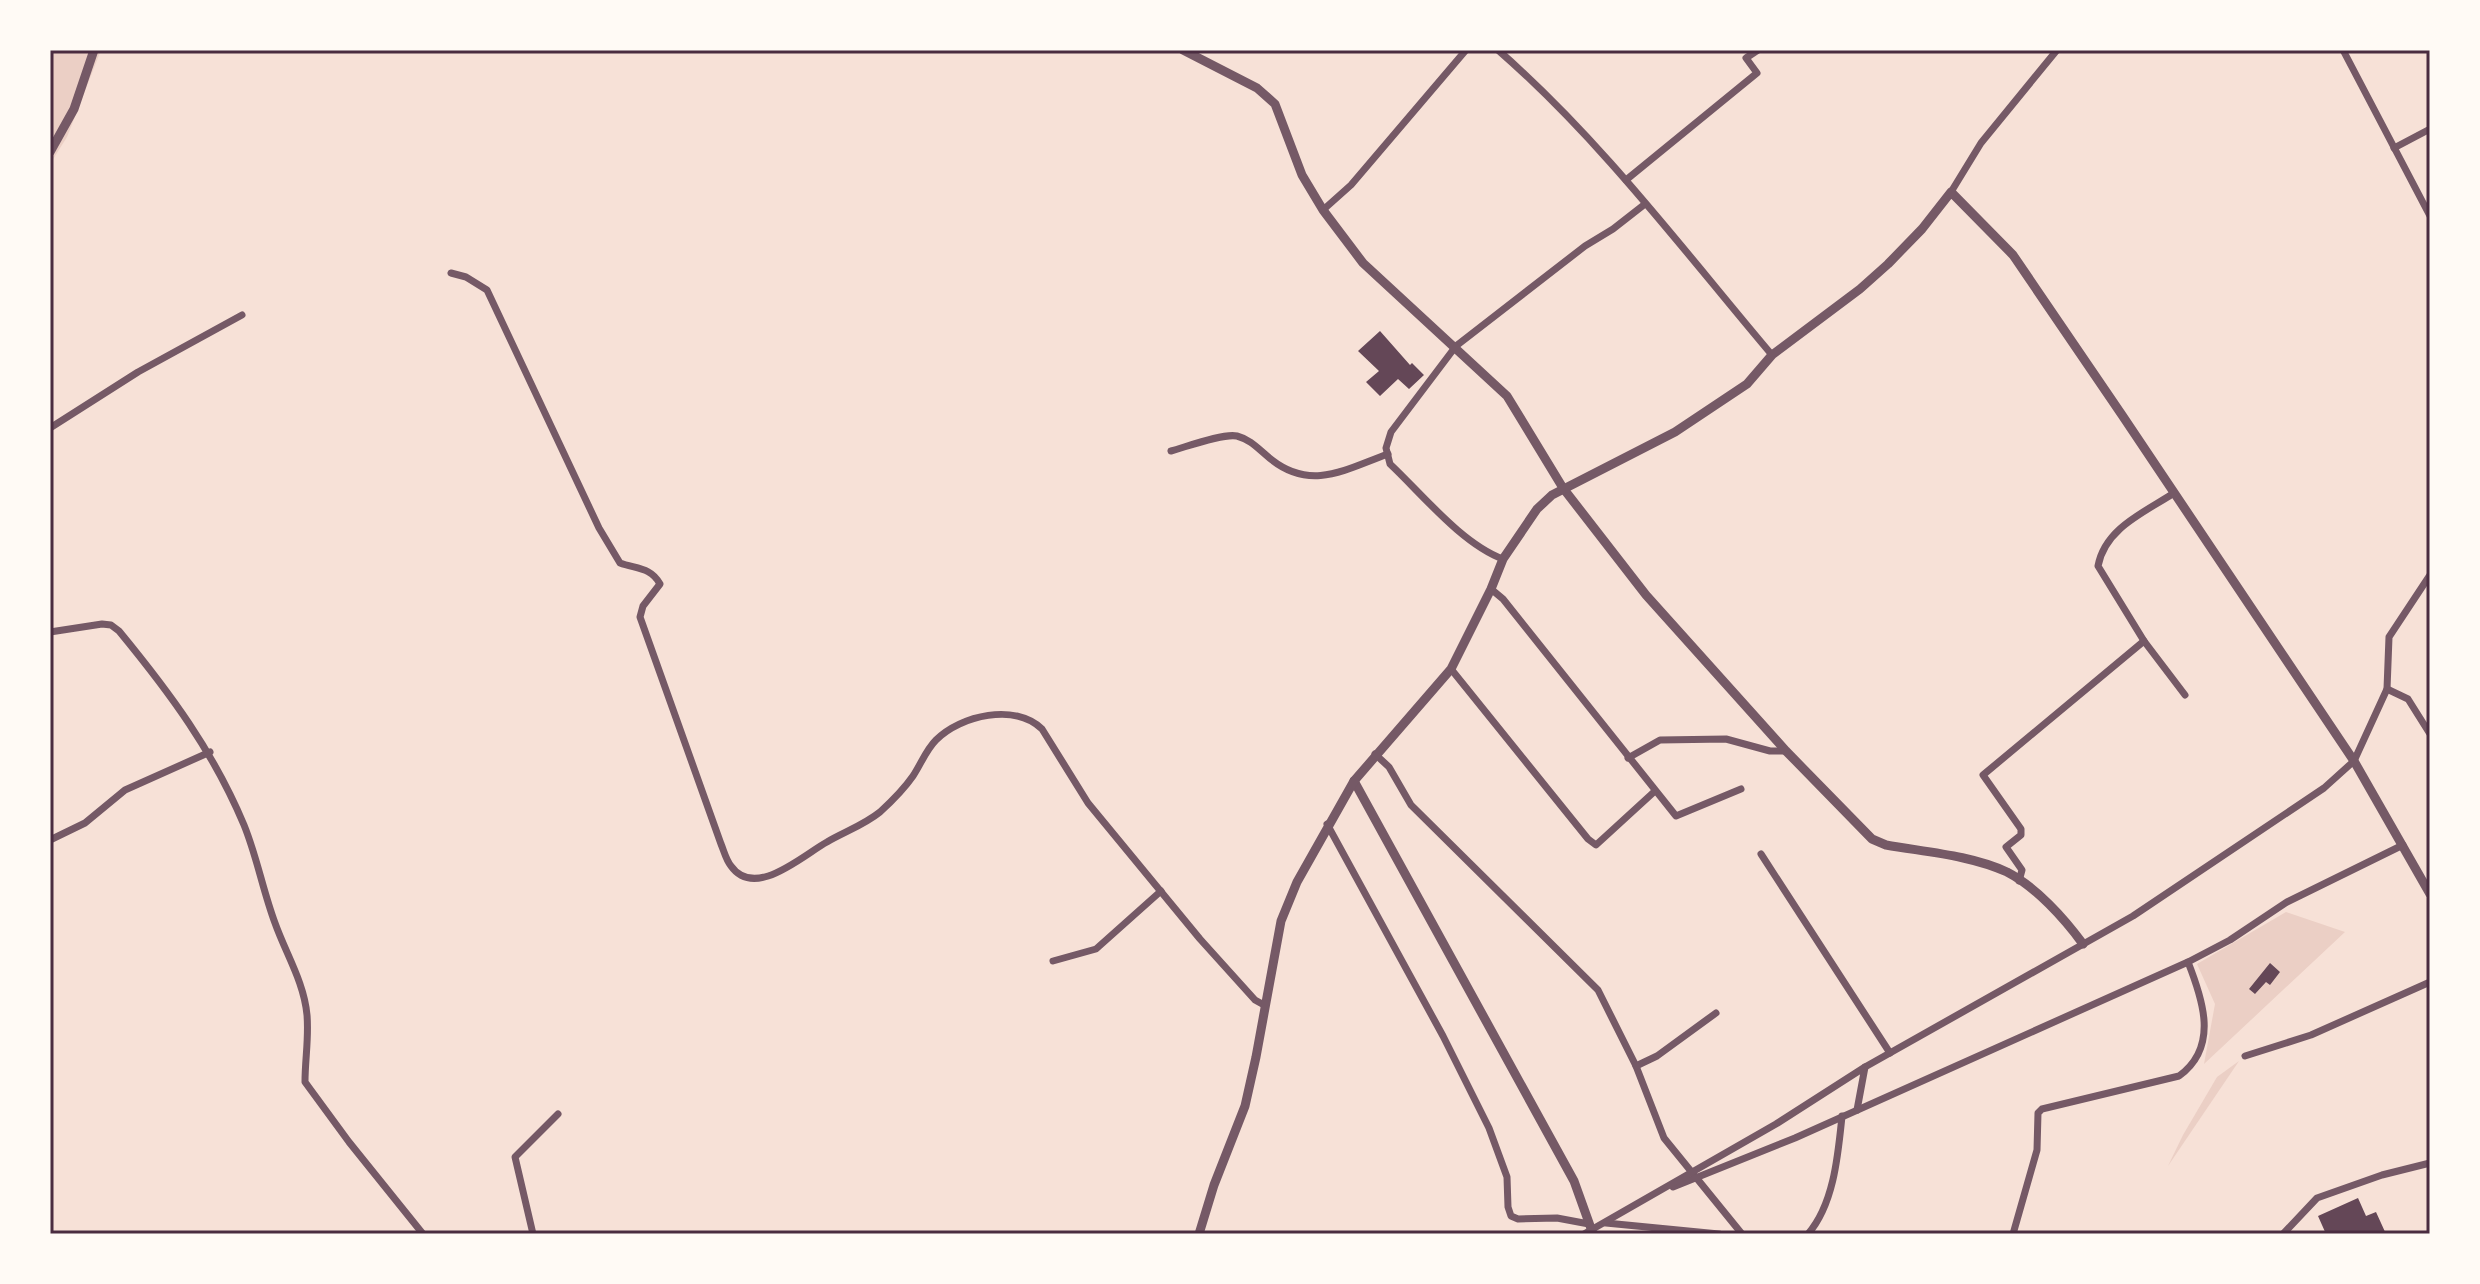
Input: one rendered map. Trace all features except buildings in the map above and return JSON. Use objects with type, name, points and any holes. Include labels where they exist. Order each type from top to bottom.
[{"type":"street","points":[[50,152],[74,109],[94,50]]},
{"type":"street","points":[[1183,50],[1257,88],[1275,104],[1302,175],[1323,210],[1363,263],[1507,396],[1563,488],[1646,595],[1786,751],[1872,839],[1886,845],[1977,861],[2009,873],[2062,915],[2083,944]]},
{"type":"street","points":[[1323,210],[1351,185],[1466,50]]},
{"type":"street","points":[[1498,50],[1526,75],[1626,180],[1772,355]]},
{"type":"street","points":[[1626,180],[1757,73],[1746,58],[1758,50]]},
{"type":"street","points":[[1199,1234],[1214,1185],[1245,1106],[1281,921],[1327,824],[1375,754],[1451,669],[1503,559],[1537,509],[1563,488],[1675,432],[1711,410],[1747,384],[1772,355],[1869,281],[1922,229],[1951,192],[1981,143],[2057,50]]},
{"type":"street","points":[[2343,50],[2430,216]]},
{"type":"street","points":[[2394,148],[2430,129]]},
{"type":"street","points":[[1951,192],[2013,255],[2354,761],[2430,894]]},
{"type":"street","points":[[1503,559],[1469,540],[1390,464],[1386,448],[1391,432],[1456,346],[1585,246],[1645,204]]},
{"type":"street","points":[[451,273],[466,277],[487,290],[599,528],[620,563],[654,574],[660,584],[643,606],[640,617],[721,844],[736,872],[757,879],[770,877],[869,820],[899,793],[938,738],[955,727],[979,718],[1007,714],[1035,722],[1042,729],[1088,803],[1245,990],[1264,1005]]},
{"type":"street","points":[[50,428],[138,372],[242,315]]},
{"type":"street","points":[[1171,451],[1234,435],[1256,444],[1289,471],[1307,478],[1335,474],[1388,454]]},
{"type":"street","points":[[2174,493],[2118,529],[2100,553],[2098,566],[2144,641],[2185,695]]},
{"type":"street","points":[[1693,1176],[1822,1092],[2133,916],[2312,796],[2354,761],[2387,689],[2389,637],[2430,575]]},
{"type":"street","points":[[1491,589],[1503,599],[1676,816],[1741,789]]},
{"type":"street","points":[[50,632],[111,625],[169,691],[210,752],[243,823],[276,925],[296,969],[307,1014],[305,1082],[423,1234]]},
{"type":"street","points":[[2019,881],[2022,870],[2006,847],[2021,835],[2021,829],[1983,775],[2144,641]]},
{"type":"street","points":[[1451,669],[1596,845],[1655,791]]},
{"type":"street","points":[[2387,689],[2408,699],[2430,734]]},
{"type":"street","points":[[1628,758],[1660,740],[1726,739],[1770,751],[1786,751]]},
{"type":"street","points":[[50,840],[85,823],[125,790],[210,752]]},
{"type":"street","points":[[1375,754],[1389,767],[1411,805],[1598,990],[1636,1066],[1664,1138],[1742,1234]]},
{"type":"street","points":[[1354,781],[1574,1181],[1589,1231]]},
{"type":"street","points":[[1327,824],[1443,1036],[1489,1128],[1507,1177],[1511,1216],[1518,1219],[1557,1218],[1589,1231]]},
{"type":"street","points":[[1589,1231],[1693,1176],[1857,1110],[2188,962],[2230,940],[2287,902],[2403,845]]},
{"type":"street","points":[[1761,854],[1890,1053]]},
{"type":"street","points":[[1053,961],[1096,949],[1161,891]]},
{"type":"street","points":[[2013,1234],[2037,1150],[2038,1113],[2042,1109],[2179,1076],[2192,1066],[2201,1045],[2205,1014],[2188,962]]},
{"type":"street","points":[[2245,1056],[2311,1035],[2430,982]]},
{"type":"street","points":[[1636,1066],[1657,1056],[1716,1013]]},
{"type":"street","points":[[1857,1110],[1865,1067]]},
{"type":"street","points":[[533,1234],[515,1157],[558,1114]]},
{"type":"street","points":[[1808,1234],[1820,1218],[1837,1160],[1842,1116]]},
{"type":"street","points":[[2283,1234],[2317,1198],[2382,1175],[2430,1163]]},
{"type":"street","points":[[1604,1223],[1719,1234]]},
{"type":"shaded area","points":[[50,50],[101,50],[67,137],[50,164]]},
{"type":"shaded area","points":[[2286,912],[2345,932],[2204,1064],[2215,1004],[2197,964]]},
{"type":"shaded area","points":[[2239,1061],[2168,1166],[2217,1077]]}]
